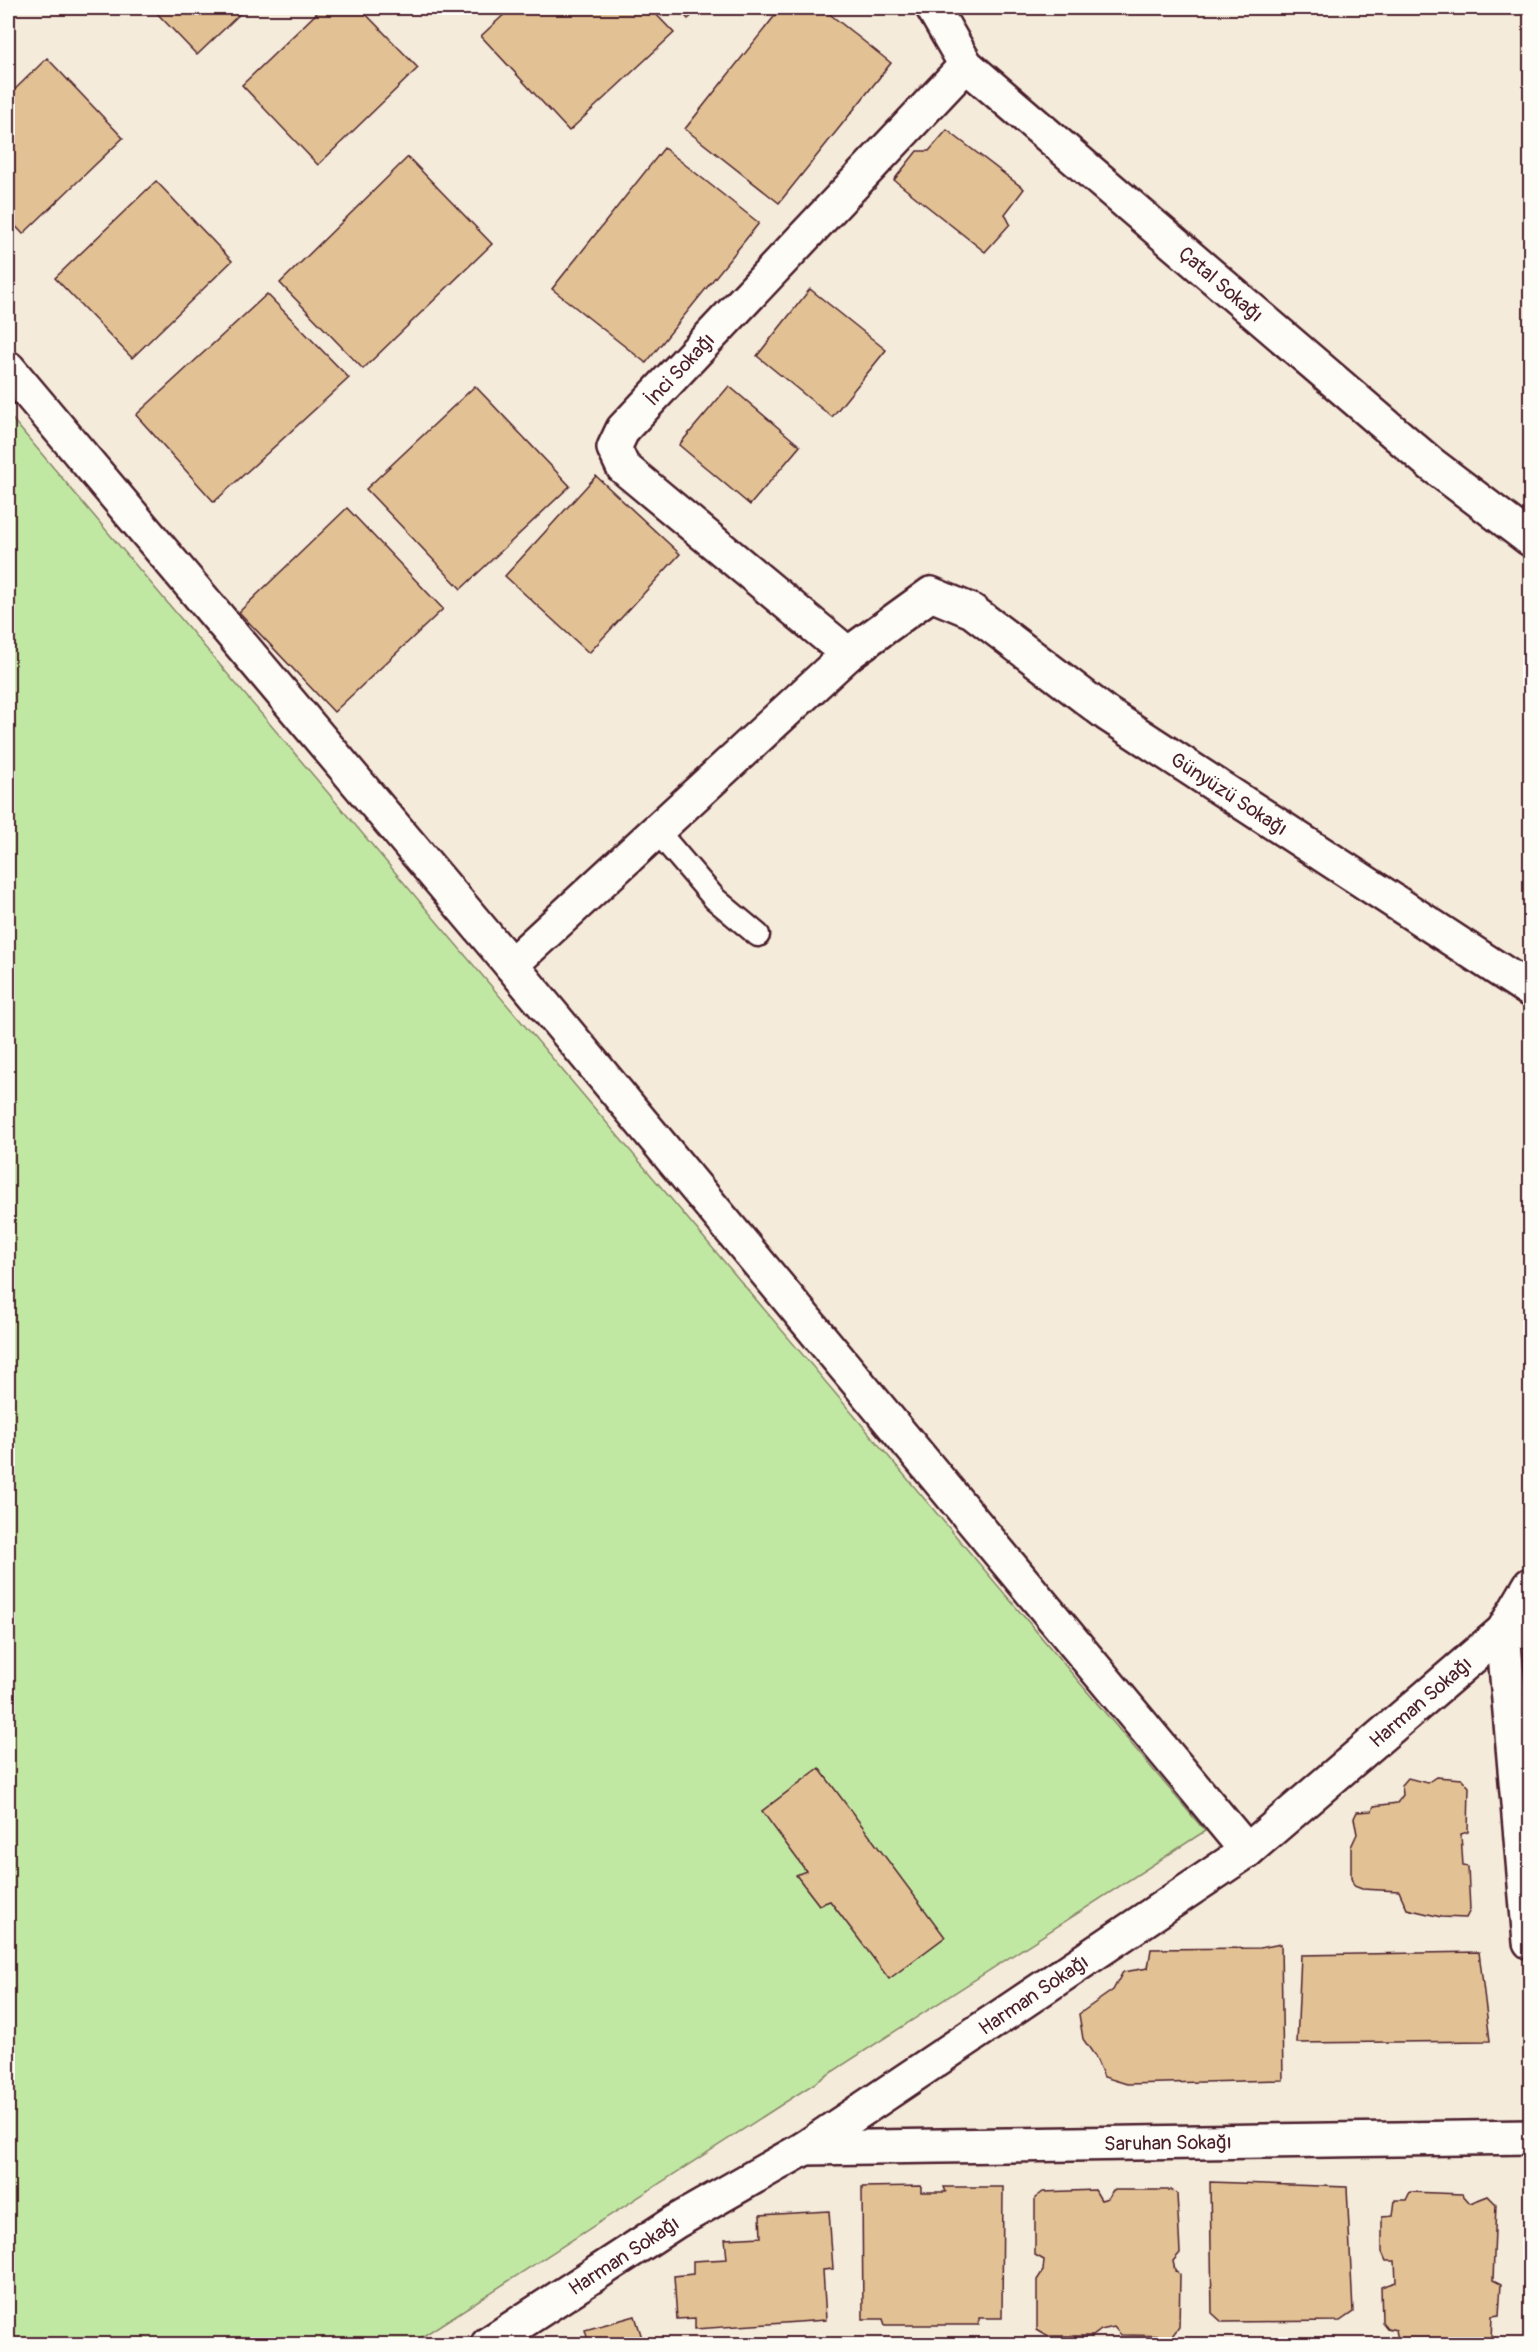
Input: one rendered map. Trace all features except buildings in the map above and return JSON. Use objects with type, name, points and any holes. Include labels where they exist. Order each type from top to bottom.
[{"type":"street","name":"Çatal Sokağı","points":[[933,8],[966,65],[1431,464],[1530,539]]},
{"type":"street","name":"İnci Sokağı","points":[[848,654],[623,467],[614,448],[623,429],[966,65]]},
{"type":"street","points":[[8,368],[511,965],[1247,1851]]},
{"type":"street","name":"Günyüzü Sokağı","points":[[848,654],[931,594],[972,611],[1107,714],[1530,990]]},
{"type":"street","points":[[511,965],[848,654]]},
{"type":"street","name":"Harman Sokağı","points":[[488,2344],[675,2222],[805,2148],[1247,1851],[1517,1631],[1530,1585]]},
{"type":"street","points":[[1517,1631],[1530,1942]]},
{"type":"street","name":"Saruhan Sokağı","points":[[805,2148],[1530,2137]]},
{"type":"lane","points":[[657,831],[715,899],[759,935]]},
{"type":"green space","points":[[8,414],[1205,1831],[411,2344],[8,2344]]}]
